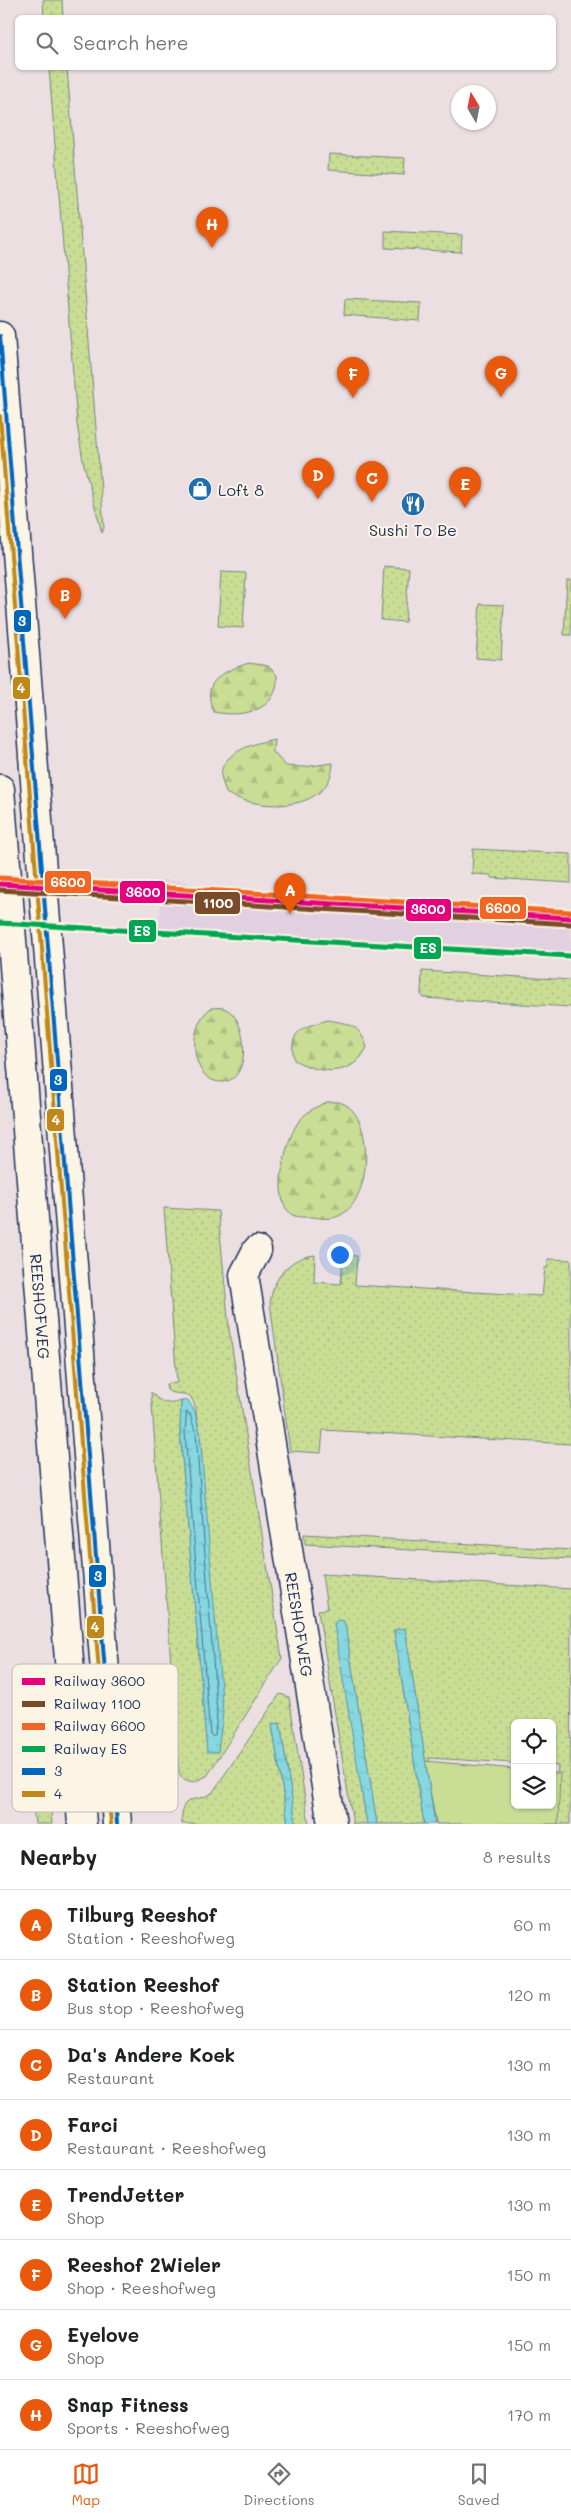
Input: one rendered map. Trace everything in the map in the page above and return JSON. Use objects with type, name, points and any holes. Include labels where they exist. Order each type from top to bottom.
[{"type":"street","points":[[0,336],[104,1664]]},
{"type":"street","name":"REESHOFWEG","points":[[0,789],[69,1664]]},
{"type":"street","name":"REESHOFWEG","points":[[258,1250],[244,1276],[332,1824]]},
{"type":"shaded area","points":[[162,880],[187,882],[187,886],[571,909],[571,954],[185,931],[184,935],[159,934]]},
{"type":"green space","points":[[43,0],[62,0],[63,15],[44,15]]},
{"type":"green space","points":[[49,70],[67,70],[104,528],[102,533],[83,461],[77,424]]},
{"type":"green space","points":[[329,154],[405,158],[404,175],[328,170]]},
{"type":"green space","points":[[385,231],[462,235],[461,252],[385,248]]},
{"type":"green space","points":[[345,299],[421,303],[420,321],[344,315]]},
{"type":"green space","points":[[384,566],[409,568],[405,622],[381,620]]},
{"type":"green space","points":[[221,572],[246,573],[243,628],[218,626]]},
{"type":"green space","points":[[567,580],[571,580],[571,635],[564,635]]},
{"type":"green space","points":[[480,604],[504,605],[501,660],[476,658]]},
{"type":"green space","points":[[249,663],[268,666],[277,675],[276,687],[272,697],[266,704],[247,712],[225,714],[214,712],[210,701],[210,692],[216,679],[231,670]]},
{"type":"green space","points":[[274,739],[273,752],[286,766],[303,767],[333,763],[329,780],[320,792],[307,800],[291,804],[273,805],[240,799],[226,793],[221,774],[223,766],[228,759],[242,749]]},
{"type":"green space","points":[[473,849],[571,854],[571,883],[491,878],[491,875],[472,874]]},
{"type":"green space","points":[[422,971],[571,980],[571,1007],[424,998],[421,994]]},
{"type":"green space","points":[[211,1008],[223,1008],[231,1013],[238,1022],[244,1046],[243,1059],[239,1070],[233,1078],[223,1082],[212,1080],[204,1074],[198,1064],[195,1052],[197,1027],[203,1016]]},
{"type":"green space","points":[[328,1020],[348,1024],[357,1029],[367,1047],[361,1057],[345,1068],[335,1070],[314,1068],[294,1060],[293,1042],[299,1031]]},
{"type":"green space","points":[[327,1102],[342,1103],[353,1111],[361,1125],[365,1143],[366,1162],[363,1182],[356,1199],[346,1212],[332,1218],[296,1216],[291,1214],[285,1207],[282,1196],[282,1170],[288,1144],[300,1120],[310,1111]]},
{"type":"green space","points":[[164,1208],[218,1211],[229,1329],[282,1658],[207,1776],[193,1782],[183,1779],[179,1773],[178,1664],[171,1664],[151,1392],[164,1402],[181,1401],[180,1432],[207,1751],[218,1752],[200,1433],[195,1406],[191,1397],[167,1390],[166,1384],[177,1383]]},
{"type":"green space","points":[[315,1255],[314,1282],[341,1284],[343,1255],[357,1256],[355,1285],[542,1296],[545,1268],[548,1267],[548,1259],[571,1260],[571,1444],[323,1430],[321,1453],[290,1451],[270,1303],[275,1285],[284,1270],[297,1260]]},
{"type":"green space","points":[[304,1534],[571,1550],[571,1559],[305,1544]]},
{"type":"green space","points":[[322,1574],[571,1589],[570,1824],[554,1824],[558,1766],[556,1766],[556,1719],[511,1719],[511,1763],[429,1758],[439,1824],[435,1824],[405,1628],[394,1631],[424,1824],[377,1824],[345,1624],[335,1622],[367,1824],[353,1824],[318,1610],[327,1609]]},
{"type":"green space","points":[[280,1694],[289,1697],[309,1824],[296,1824],[280,1723],[272,1724],[288,1824],[182,1824],[183,1807],[186,1803],[212,1793]]},
{"type":"green space","points":[[425,1761],[511,1769],[511,1809],[556,1809],[556,1773],[560,1773],[558,1824],[436,1824]]},
{"type":"green space","points":[[34,1812],[51,1812],[52,1824],[35,1824]]},
{"type":"water","points":[[188,1400],[195,1412],[200,1433],[223,1713],[218,1752],[207,1752],[180,1432],[181,1401]]},
{"type":"water","points":[[337,1620],[344,1621],[345,1624],[377,1824],[367,1824],[334,1625]]},
{"type":"water","points":[[405,1628],[435,1824],[424,1824],[394,1630]]},
{"type":"water","points":[[280,1723],[296,1824],[288,1824],[272,1724]]},
{"type":"rail line","name":"6600","points":[[0,878],[571,912]]},
{"type":"rail line","name":"3600","points":[[0,884],[571,918]]},
{"type":"rail line","name":"1100","points":[[0,890],[571,924]]},
{"type":"rail line","name":"ES","points":[[0,923],[570,956]]},
{"type":"transit line","name":"3","points":[[0,336],[104,1664]]},
{"type":"transit line","name":"4","points":[[0,416],[98,1664]]},
{"type":"transit line","name":"4","points":[[110,1812],[111,1824]]},
{"type":"transit line","name":"3","points":[[116,1812],[117,1824]]},
{"type":"place","name":"Snap Fitness","points":[[212,248]]},
{"type":"place","name":"Eyelove","points":[[501,397]]},
{"type":"place","name":"Reeshof 2Wieler","points":[[353,398]]},
{"type":"place","name":"Loft 8","points":[[200,489]]},
{"type":"place","name":"Farci","points":[[318,499]]},
{"type":"place","name":"Da's Andere Koek","points":[[372,502]]},
{"type":"place","name":"Sushi To Be","points":[[413,504]]},
{"type":"place","name":"TrendJetter","points":[[465,508]]},
{"type":"place","name":"Station Reeshof","points":[[65,619]]},
{"type":"place","name":"Tilburg Reeshof","points":[[290,914]]}]
